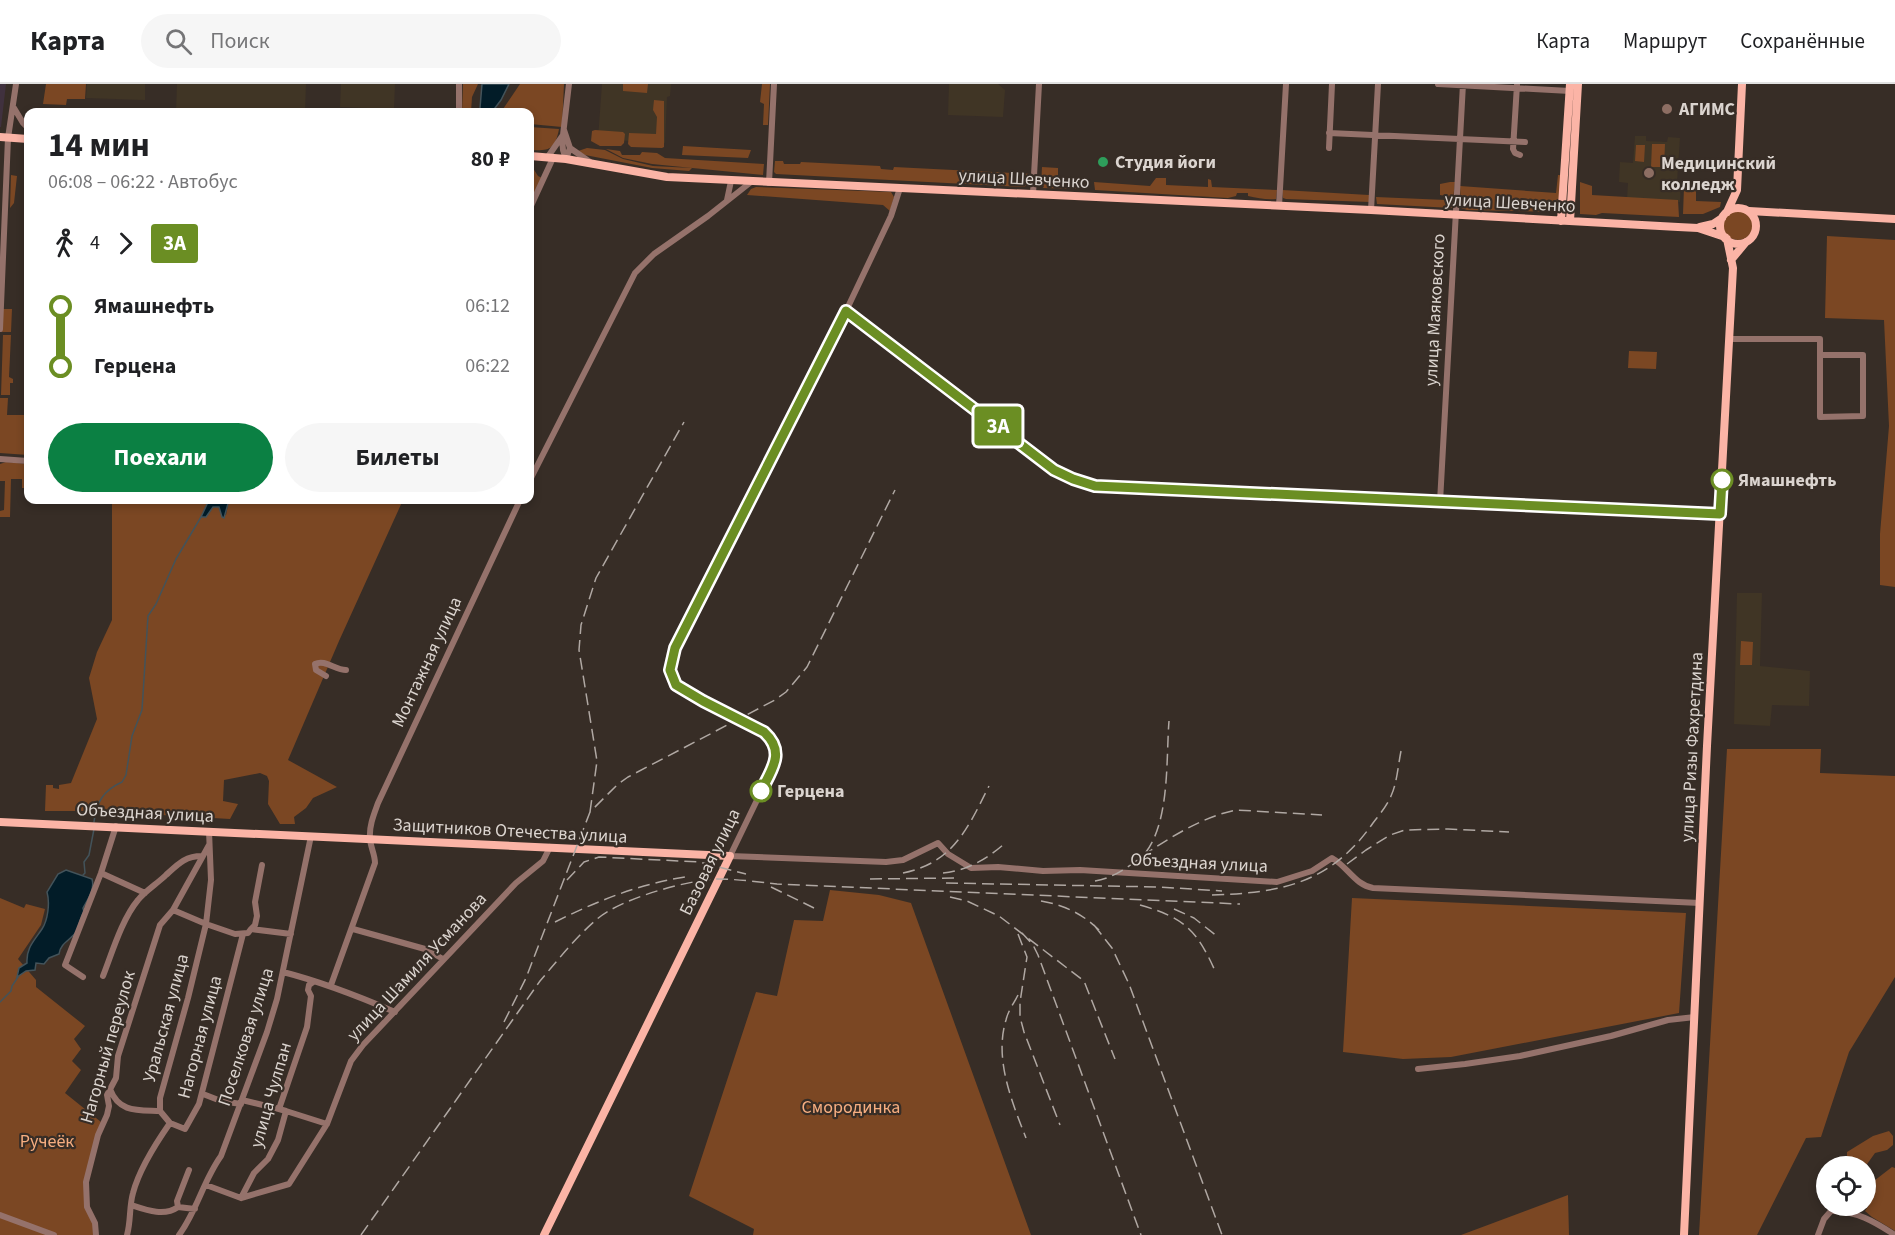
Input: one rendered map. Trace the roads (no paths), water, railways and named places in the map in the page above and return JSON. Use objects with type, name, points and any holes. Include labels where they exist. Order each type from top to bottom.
[{"type":"main road","points":[[1565,221],[1578,84]]},
{"type":"main road","points":[[1726,238],[1721,228],[1737,190],[1742,84]]},
{"type":"main road","points":[[1570,87],[1572,130]]},
{"type":"main road","points":[[4,138],[24,139]]},
{"type":"main road","name":"улица Шевченко","points":[[534,156],[566,159],[658,176],[731,181],[1371,210],[1698,228]]},
{"type":"main road","points":[[1737,190],[1747,210],[1756,221],[1756,230]]},
{"type":"main road","points":[[1698,228],[1713,224],[1736,208],[1772,213],[1895,219]]},
{"type":"main road","points":[[1731,260],[1752,237],[1763,218],[1772,213]]},
{"type":"main road","points":[[1698,228],[1736,243],[1746,242]]},
{"type":"main road","name":"улица Ризы Фахретдина","points":[[1684,1235],[1733,268],[1726,238]]},
{"type":"main road","name":"Объездная улица","points":[[0,822],[288,835]]},
{"type":"main road","name":"Защитников Отечества улица","points":[[288,835],[730,856]]},
{"type":"main road","name":"Базовая улица","points":[[544,1235],[730,856]]},
{"type":"street","points":[[0,329],[4,138],[13,107],[16,84]]},
{"type":"street","points":[[459,84],[459,108]]},
{"type":"street","points":[[566,159],[562,150],[562,139],[569,84]]},
{"type":"street","points":[[769,183],[774,84]]},
{"type":"street","points":[[1033,194],[1039,84]]},
{"type":"street","points":[[1279,206],[1286,84]]},
{"type":"street","points":[[1329,148],[1332,84]]},
{"type":"street","points":[[1371,210],[1378,84]]},
{"type":"street","points":[[1438,84],[1570,87]]},
{"type":"street","name":"улица Маяковского","points":[[1440,502],[1463,85]]},
{"type":"street","points":[[1516,86],[1513,152],[1520,155]]},
{"type":"street","points":[[13,107],[24,124]]},
{"type":"street","points":[[564,130],[570,148],[596,165]]},
{"type":"street","points":[[1329,133],[1525,142]]},
{"type":"street","points":[[534,198],[550,158],[550,151],[562,139]]},
{"type":"street","points":[[566,159],[570,148]]},
{"type":"street","points":[[725,203],[731,181]]},
{"type":"street","points":[[534,472],[635,273],[654,254],[751,182]]},
{"type":"street","name":"Базовая улица","points":[[730,856],[774,765],[776,751],[774,743],[764,732],[676,685],[670,670],[670,661],[846,311],[891,216],[900,188]]},
{"type":"street","points":[[846,311],[1054,470],[1095,486],[1720,514]]},
{"type":"street","points":[[1729,339],[1820,339],[1820,355],[1820,417],[1863,416],[1863,355],[1820,355]]},
{"type":"street","points":[[0,459],[24,461]]},
{"type":"street","name":"Монтажная улица","points":[[370,839],[375,812],[391,772],[518,504]]},
{"type":"street","points":[[326,676],[316,670],[315,664],[322,662],[340,670],[346,670]]},
{"type":"street","points":[[83,976],[65,965],[101,873],[116,826]]},
{"type":"street","name":"Уральская улица","points":[[170,1123],[160,1111],[160,1098],[206,924],[211,880],[209,831]]},
{"type":"street","name":"Поселковая улица","points":[[178,1235],[195,1209],[210,1174],[221,1156],[267,1032],[283,972],[311,836]]},
{"type":"street","points":[[331,985],[375,863],[375,853],[370,839]]},
{"type":"street","name":"Объездная улица","points":[[730,856],[886,862],[903,860],[938,843],[948,854],[971,868],[1080,870],[1277,882],[1312,871],[1332,858],[1344,866],[1364,886],[1373,888],[1700,903]]},
{"type":"street","name":"Нагорный переулок","points":[[96,1235],[95,1223],[87,1207],[86,1182],[98,1135],[108,1115],[107,1095],[116,1078],[118,1056],[160,925],[173,910],[209,845]]},
{"type":"street","name":"улица Шамиля Усманова","points":[[241,1198],[289,1184],[327,1124],[351,1061],[363,1045],[516,883],[543,861],[550,847]]},
{"type":"street","points":[[103,976],[135,904],[181,862],[190,856],[202,856]]},
{"type":"street","points":[[173,910],[235,934],[243,934],[255,925],[257,916],[255,902],[262,865]]},
{"type":"street","points":[[101,873],[145,893]]},
{"type":"street","points":[[251,929],[291,934]]},
{"type":"street","points":[[353,929],[425,949],[444,959]]},
{"type":"street","name":"Нагорная улица","points":[[170,1123],[185,1129],[202,1094],[243,934]]},
{"type":"street","points":[[283,972],[313,982],[331,985],[395,1012]]},
{"type":"street","name":"улица Чулпан","points":[[241,1198],[254,1173],[268,1159],[278,1140],[286,1111],[279,1109],[307,1027],[311,996],[308,990],[309,985],[313,982]]},
{"type":"street","points":[[1418,1069],[1520,1056],[1611,1036],[1668,1020],[1695,1017]]},
{"type":"street","points":[[110,1089],[115,1101],[121,1105],[134,1110],[160,1111]]},
{"type":"street","points":[[202,1094],[221,1101],[242,1102],[279,1109]]},
{"type":"street","points":[[286,1111],[327,1124]]},
{"type":"street","points":[[127,1235],[130,1226],[132,1194],[142,1168],[170,1123]]},
{"type":"street","points":[[178,1207],[177,1201],[189,1170]]},
{"type":"street","points":[[206,1185],[241,1198]]},
{"type":"street","points":[[131,1204],[158,1212],[171,1212],[178,1207],[195,1209]]},
{"type":"street","points":[[1818,1235],[1824,1219],[1831,1211],[1838,1211],[1861,1216],[1895,1235]]},
{"type":"street","points":[[0,1215],[54,1235]]},
{"type":"water","points":[[482,84],[509,84],[495,108],[480,108]]},
{"type":"water","points":[[207,504],[228,504],[224,518],[219,507],[213,507],[206,517],[201,517]]},
{"type":"water","points":[[66,870],[92,879],[93,883],[77,931],[62,947],[59,954],[49,958],[44,964],[36,963],[35,970],[26,971],[17,977],[19,968],[27,963],[29,949],[46,921],[47,892],[58,874]]},
{"type":"waterway","points":[[94,822],[102,798],[110,789],[122,782],[126,775],[132,736],[142,710],[148,616],[156,604],[176,559],[201,517]]},
{"type":"waterway","points":[[83,875],[85,873],[84,862],[89,855],[94,829]]},
{"type":"waterway","points":[[0,1002],[11,991],[18,977]]},
{"type":"railway","points":[[590,812],[597,761],[579,650],[581,625],[596,578],[684,422]]},
{"type":"railway","points":[[504,1022],[526,978],[590,812],[628,777],[775,700],[786,692],[807,667],[895,490]]},
{"type":"railway","points":[[1146,852],[1154,839],[1163,807],[1169,721]]},
{"type":"railway","points":[[1212,895],[1237,894],[1283,887],[1322,872],[1340,859],[1357,843],[1391,796],[1401,751]]},
{"type":"railway","points":[[903,873],[935,861],[957,842],[974,816],[989,786]]},
{"type":"railway","points":[[1095,881],[1120,872],[1185,830],[1225,813],[1236,810],[1322,815]]},
{"type":"railway","points":[[1347,864],[1390,835],[1405,830],[1448,829],[1509,832]]},
{"type":"railway","points":[[943,873],[960,870],[976,863],[991,855],[1004,844]]},
{"type":"railway","points":[[567,880],[584,862],[599,857],[699,862],[746,874]]},
{"type":"railway","points":[[555,922],[618,894],[685,877]]},
{"type":"railway","points":[[870,879],[956,878]]},
{"type":"railway","points":[[361,1235],[540,981],[596,920],[636,898],[689,883],[717,879],[777,884],[1240,904]]},
{"type":"railway","points":[[946,883],[1158,887],[1222,891]]},
{"type":"railway","points":[[771,887],[814,908]]},
{"type":"railway","points":[[950,897],[967,901],[999,916],[1084,981],[1115,1059]]},
{"type":"railway","points":[[1041,901],[1073,911],[1099,930]]},
{"type":"railway","points":[[1140,905],[1168,915],[1188,928],[1202,946],[1216,973]]},
{"type":"railway","points":[[1174,909],[1194,918],[1218,937]]},
{"type":"railway","points":[[1094,925],[1112,948],[1129,984],[1222,1235]]},
{"type":"railway","points":[[1022,933],[1033,945],[1038,955],[1141,1235]]},
{"type":"railway","points":[[1018,934],[1027,957],[1020,1017],[1060,1125]]},
{"type":"railway","points":[[1018,995],[1007,1017],[1002,1050],[1006,1080],[1026,1138]]},
{"type":"place","name":"АГИМС","points":[[1667,109]]},
{"type":"place","name":"Студия йоги","points":[[1103,162]]},
{"type":"place","name":"Медицинский колледж","points":[[1649,173]]},
{"type":"place","name":"Ямашнефть","points":[[1722,480]]},
{"type":"place","name":"Герцена","points":[[761,791]]},
{"type":"park label","name":"Смородинка","points":[[851,1107]]},
{"type":"park label","name":"Ручеёк","points":[[47,1141]]}]
